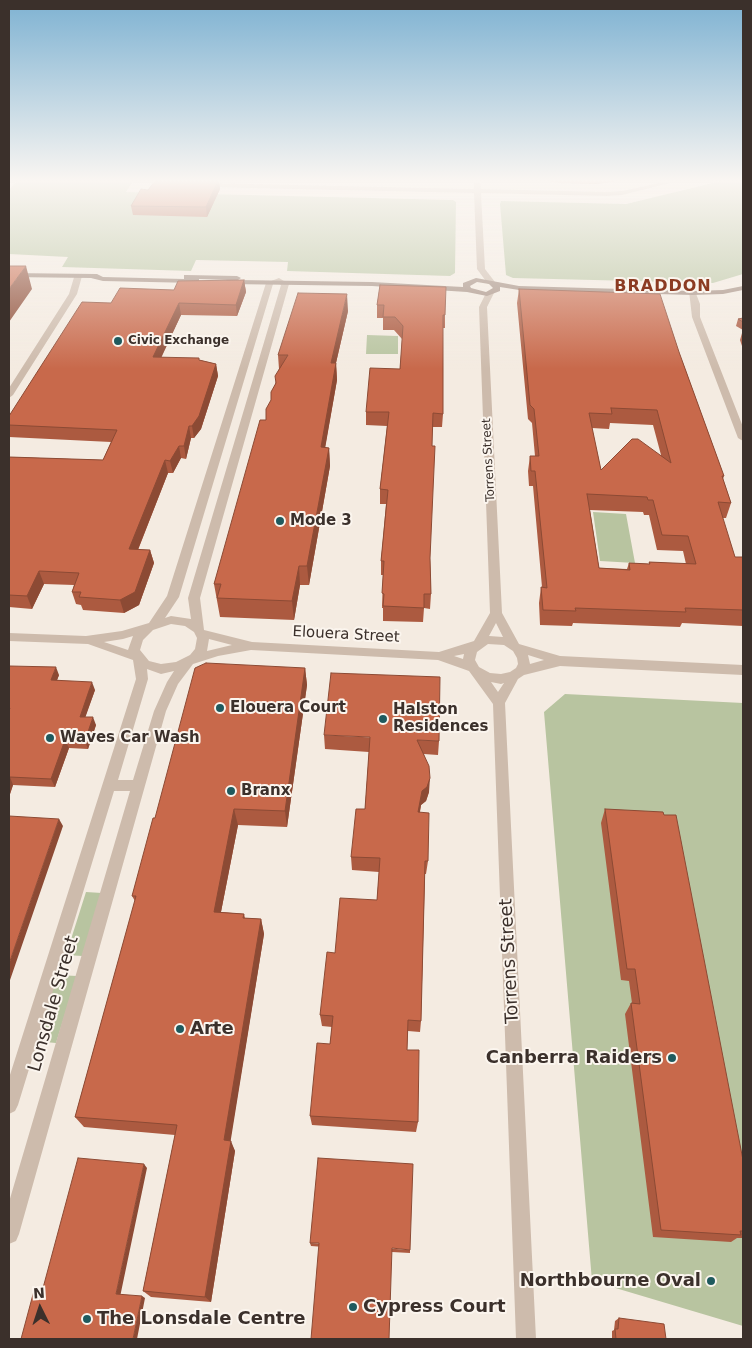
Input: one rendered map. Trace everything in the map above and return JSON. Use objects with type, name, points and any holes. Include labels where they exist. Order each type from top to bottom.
[{"type":"street","points":[[480,244],[481,269],[492,288]]},
{"type":"street","points":[[481,269],[472,281],[466,285],[483,307]]},
{"type":"street","points":[[9,275],[109,275],[428,286],[471,292],[492,288],[519,288],[692,293],[723,292],[743,288]]},
{"type":"street","points":[[73,294],[78,276]]},
{"type":"street","points":[[91,276],[103,279],[282,282]]},
{"type":"street","points":[[9,395],[73,294],[91,276]]},
{"type":"street","points":[[428,286],[472,281],[492,288]]},
{"type":"street","points":[[86,640],[138,658],[150,666],[161,669],[173,668],[190,661],[202,646],[194,598],[258,377],[282,282]]},
{"type":"street","points":[[138,658],[134,650],[136,642],[152,626],[173,597],[270,283]]},
{"type":"street","name":"Torrens Street","points":[[492,288],[483,307],[496,613],[515,646]]},
{"type":"street","points":[[682,293],[696,316]]},
{"type":"street","points":[[692,293],[696,304],[696,316],[743,437]]},
{"type":"street","points":[[242,376],[258,377]]},
{"type":"street","points":[[221,442],[239,443]]},
{"type":"street","points":[[195,527],[214,528]]},
{"type":"street","points":[[496,613],[469,657],[475,670],[499,702],[524,664],[523,657],[515,646]]},
{"type":"street","points":[[9,637],[86,640],[123,635],[171,620],[182,621],[200,631]]},
{"type":"street","name":"Elouera Street","points":[[200,631],[252,646],[439,656],[476,646]]},
{"type":"street","points":[[476,646],[497,640],[560,661],[743,670]]},
{"type":"street","name":"Elouera Street","points":[[190,661],[218,652],[252,646]]},
{"type":"street","name":"Elouera Street","points":[[439,656],[475,670]]},
{"type":"street","name":"Lonsdale Street","points":[[9,1105],[142,679],[138,658]]},
{"type":"street","name":"Lonsdale Street","points":[[9,1234],[160,711],[173,682],[190,661]]},
{"type":"street","points":[[475,670],[497,679],[560,661]]},
{"type":"street","name":"Torrens Street","points":[[499,702],[526,1339]]},
{"type":"street","points":[[109,785],[138,786]]},
{"type":"green space","points":[[9,244],[455,244],[455,273],[450,276],[287,271],[288,262],[196,260],[191,271],[62,267],[68,257],[9,254]]},
{"type":"green space","points":[[503,244],[743,244],[743,274],[713,283],[513,278],[506,275]]},
{"type":"green space","points":[[367,335],[398,336],[398,354],[366,354]]},
{"type":"green space","points":[[593,512],[626,514],[635,563],[600,561]]},
{"type":"green space","points":[[565,694],[743,703],[743,1326],[592,1281],[544,712]]},
{"type":"green space","points":[[86,892],[102,893],[82,956],[66,955]]},
{"type":"green space","points":[[57,975],[77,976],[56,1043],[34,1041]]},
{"type":"building","points":[[9,266],[26,266],[9,289]]},
{"type":"building","points":[[244,280],[236,305],[179,303],[153,357],[199,358],[199,360],[216,364],[199,416],[192,426],[189,426],[184,446],[179,446],[170,461],[165,460],[129,549],[150,550],[135,592],[120,600],[79,597],[81,592],[72,592],[79,573],[39,571],[27,596],[9,595],[9,457],[103,460],[117,430],[9,425],[9,416],[82,302],[111,303],[120,288],[174,290],[178,281]]},
{"type":"building","points":[[380,285],[446,287],[445,315],[443,315],[443,414],[433,413],[432,446],[435,446],[430,558],[431,594],[424,594],[424,608],[383,606],[384,561],[381,561],[388,490],[380,489],[389,412],[366,412],[370,368],[400,369],[403,326],[395,317],[383,317],[384,305],[377,305]]},
{"type":"building","points":[[519,289],[660,294],[724,476],[722,476],[731,503],[718,502],[735,557],[743,557],[743,610],[685,608],[686,612],[575,608],[576,611],[543,610],[541,587],[547,588],[535,471],[531,471],[530,456],[539,456],[534,409],[530,405]],"holes":[[[611,408],[657,410],[671,463],[638,439],[632,439],[601,470],[589,413],[612,414]],[[587,494],[647,497],[648,500],[653,500],[662,535],[688,536],[696,564],[649,562],[650,564],[629,563],[630,570],[599,568]]]},
{"type":"building","points":[[298,293],[347,294],[331,363],[336,363],[321,447],[329,448],[307,566],[299,566],[292,601],[217,598],[221,584],[214,584],[260,420],[266,420],[266,409],[276,383],[275,376],[288,355],[278,355]]},
{"type":"building","points":[[206,663],[305,668],[285,811],[234,809],[214,912],[244,914],[243,918],[261,919],[224,1140],[231,1141],[205,1297],[143,1291],[177,1125],[75,1117],[136,896],[132,896],[195,668]]},
{"type":"building","name":"Waves Car Wash","points":[[9,666],[56,667],[51,680],[92,682],[80,717],[93,717],[85,741],[65,740],[51,779],[10,777],[9,779]]},
{"type":"building","points":[[331,673],[440,677],[439,741],[417,740],[429,766],[430,778],[427,787],[422,791],[418,812],[429,813],[428,861],[425,861],[421,1021],[408,1020],[407,1050],[419,1050],[418,1122],[310,1116],[317,1043],[330,1044],[333,1016],[320,1015],[327,952],[335,953],[340,898],[377,900],[380,858],[351,857],[356,809],[365,809],[370,737],[324,735]]},
{"type":"building","name":"Canberra Raiders","points":[[605,809],[663,812],[664,815],[676,815],[743,1160],[743,1231],[740,1231],[741,1235],[661,1230],[631,1003],[640,1004],[635,969],[627,969]]},
{"type":"building","points":[[9,816],[59,819],[9,964]]},
{"type":"building","points":[[78,1158],[144,1164],[116,1294],[142,1296],[133,1339],[21,1339],[35,1287],[43,1288]]},
{"type":"building","points":[[318,1158],[413,1164],[410,1250],[392,1248],[389,1339],[311,1339],[319,1243],[310,1243]]},
{"type":"building","points":[[619,1318],[664,1324],[666,1339],[616,1339],[615,1329],[618,1329]]},
{"type":"place","name":"Civic Exchange","points":[[118,341]]},
{"type":"place","name":"Mode 3","points":[[280,521]]},
{"type":"place","name":"Elouera Court","points":[[220,708]]},
{"type":"place","name":"Halston Residences","points":[[383,719]]},
{"type":"place","name":"Waves Car Wash","points":[[50,738]]},
{"type":"place","name":"Branx","points":[[231,791]]},
{"type":"place","name":"Arte","points":[[180,1029]]},
{"type":"place","name":"Canberra Raiders","points":[[672,1058]]},
{"type":"place","name":"Northbourne Oval","points":[[711,1281]]},
{"type":"place","name":"Cypress Court","points":[[353,1307]]},
{"type":"place","name":"The Lonsdale Centre","points":[[87,1319]]},
{"type":"district","name":"BRADDON","points":[[663,287]]}]
